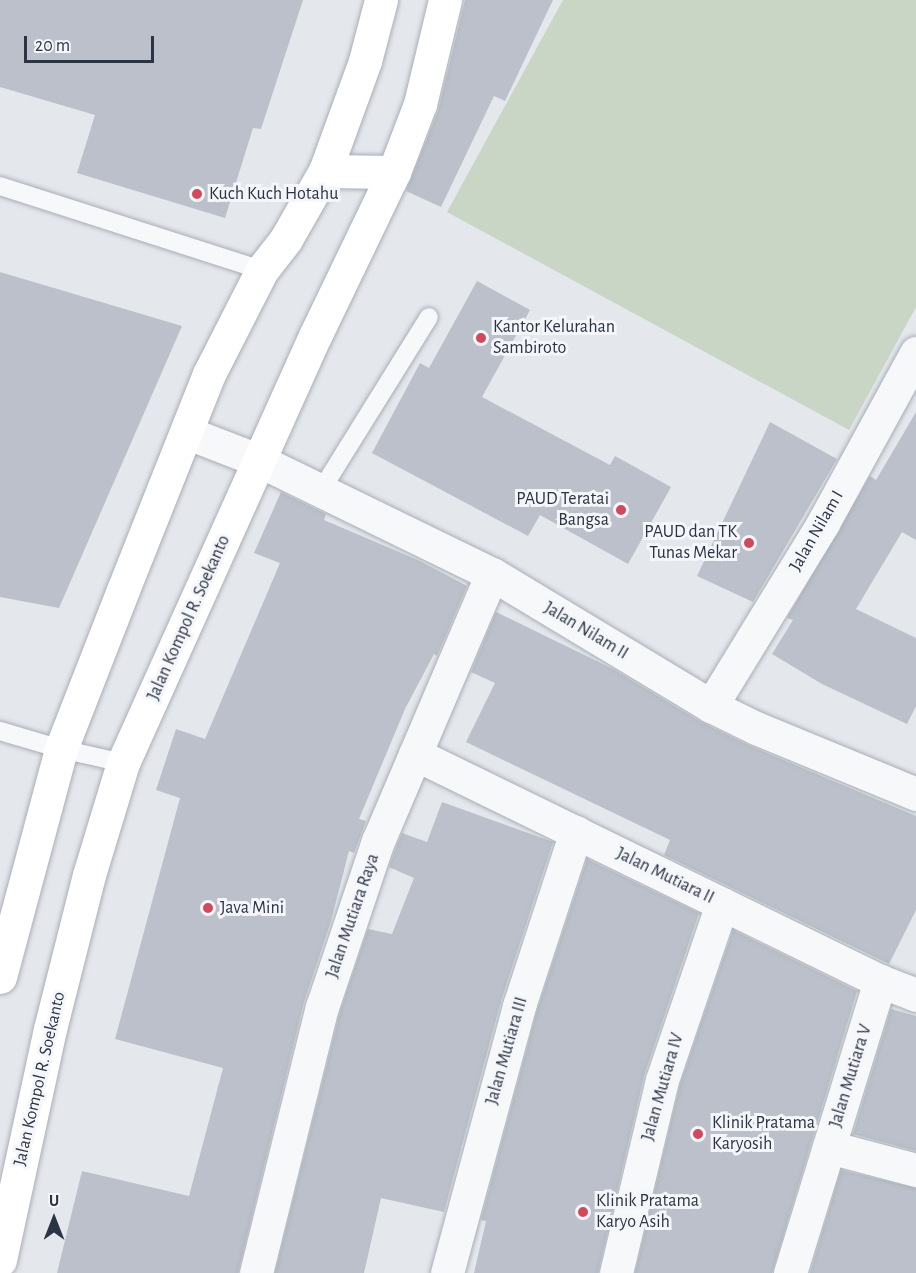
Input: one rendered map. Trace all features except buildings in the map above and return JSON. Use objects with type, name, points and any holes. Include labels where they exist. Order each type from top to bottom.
[{"type":"main road","points":[[0,977],[62,749],[188,433],[209,374],[262,270],[286,239],[326,171],[365,61],[381,0]]},
{"type":"main road","name":"Jalan Kompol R. Soekanto","points":[[0,1260],[53,1018],[89,875],[123,763],[315,336],[394,172],[427,81],[445,0]]},
{"type":"main road","points":[[326,171],[394,172]]},
{"type":"street","name":"Jalan Nilam I","points":[[711,706],[823,523],[916,353]]},
{"type":"street","name":"Jalan Nilam II","points":[[188,433],[260,461],[492,574],[711,706],[756,728],[916,794]]},
{"type":"street","name":"Jalan Mutiara Raya","points":[[256,1273],[322,1007],[378,841],[492,574]]},
{"type":"street","name":"Jalan Mutiara II","points":[[415,754],[880,981],[916,995]]},
{"type":"street","name":"Jalan Mutiara III","points":[[447,1273],[519,1006],[576,832]]},
{"type":"street","name":"Jalan Mutiara IV","points":[[616,1273],[662,1080],[722,904]]},
{"type":"street","name":"Jalan Mutiara V","points":[[790,1273],[880,981]]},
{"type":"street","points":[[829,1147],[916,1170]]},
{"type":"lane","points":[[0,186],[262,270]]},
{"type":"lane","points":[[320,492],[429,317]]},
{"type":"lane","points":[[0,731],[62,749],[123,763]]},
{"type":"green space","points":[[563,0],[916,0],[916,307],[849,430],[447,212]]},
{"type":"place","name":"Kuch Kuch Hotahu","points":[[197,194]]},
{"type":"place","name":"Kantor Kelurahan Sambiroto","points":[[481,338]]},
{"type":"place","name":"PAUD Teratai Bangsa","points":[[621,510]]},
{"type":"place","name":"PAUD dan TK Tunas Mekar","points":[[749,543]]},
{"type":"place","name":"Java Mini","points":[[208,908]]},
{"type":"place","name":"Klinik Pratama Karyosih","points":[[698,1134]]},
{"type":"place","name":"Klinik Pratama Karyo Asih","points":[[583,1212]]}]
